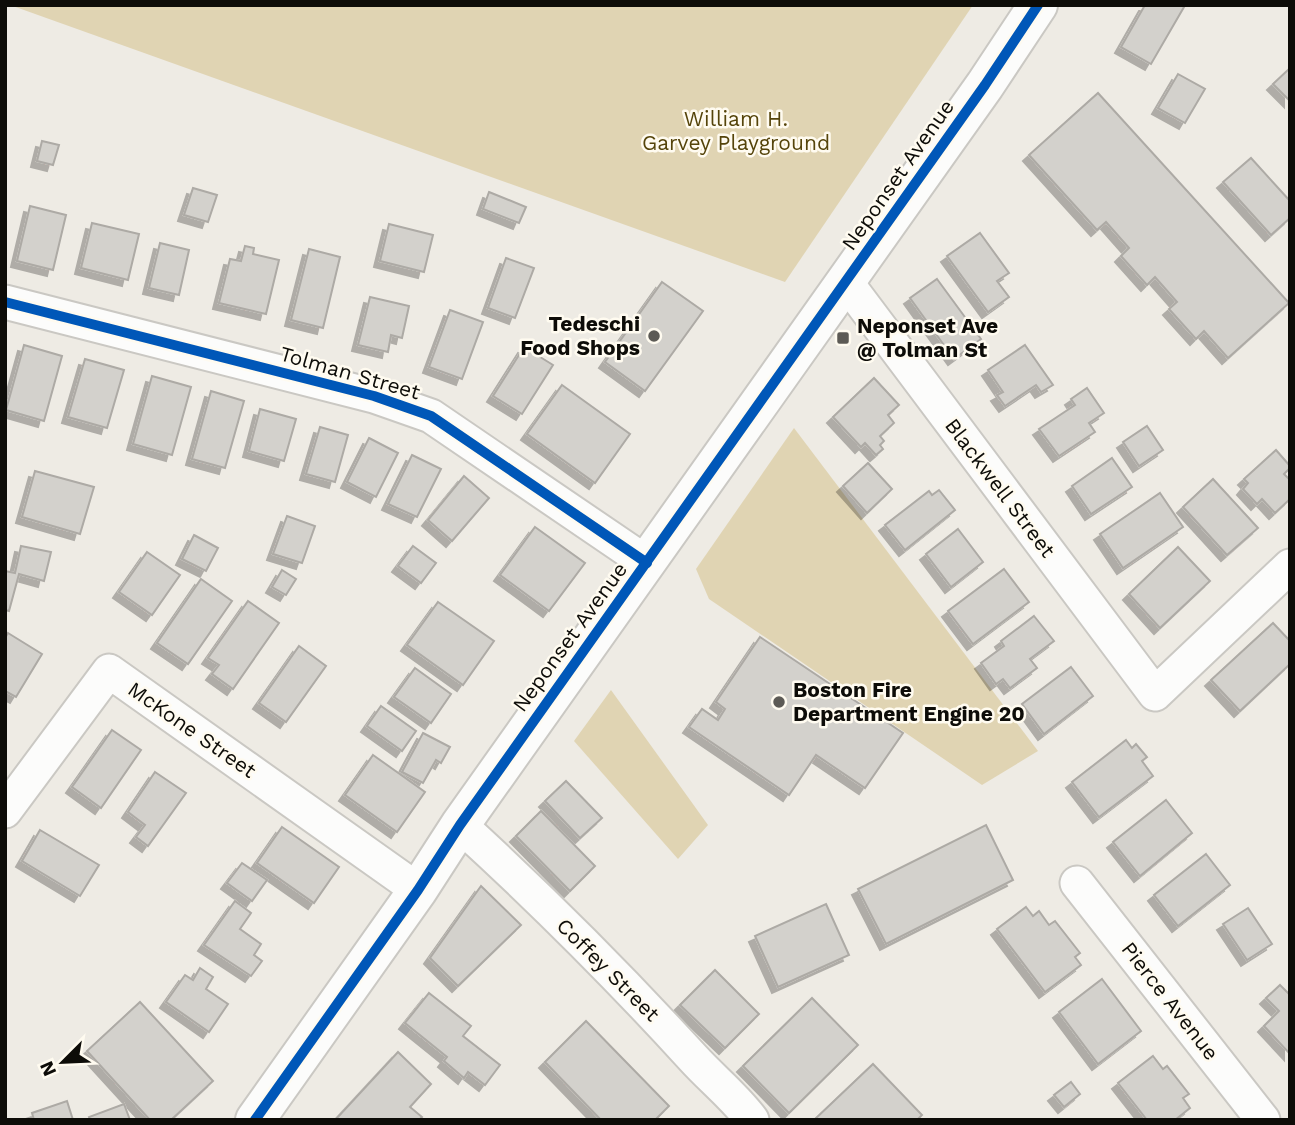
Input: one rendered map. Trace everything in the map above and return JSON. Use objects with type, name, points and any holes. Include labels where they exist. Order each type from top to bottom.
[{"type":"main road","name":"Neponset Avenue","points":[[255,1120],[418,890],[460,825],[985,85],[1038,5]]},
{"type":"street","name":"Blackwell Street","points":[[846,282],[1155,694],[1290,566]]},
{"type":"street","name":"Tolman Street","points":[[5,302],[374,396],[431,416],[647,563]]},
{"type":"street","name":"McKone Street","points":[[5,811],[109,671],[418,890]]},
{"type":"street","name":"Coffey Street","points":[[460,825],[632,991],[752,1120]]},
{"type":"street","name":"Pierce Avenue","points":[[1077,883],[1263,1120]]},
{"type":"green space","name":"William H. Garvey Playground","points":[[10,5],[973,5],[785,282]]},
{"type":"green space","points":[[794,428],[1038,751],[982,785],[709,599],[696,569]]},
{"type":"green space","points":[[611,690],[708,825],[678,859],[574,741]]},
{"type":"building","points":[[1145,5],[1184,7],[1151,64],[1121,47]]},
{"type":"building","points":[[1290,68],[1290,101],[1273,84]]},
{"type":"building","points":[[1178,74],[1205,89],[1185,123],[1158,108]]},
{"type":"building","points":[[1098,93],[1289,303],[1228,358],[1204,331],[1196,339],[1169,309],[1177,302],[1155,277],[1147,285],[1121,256],[1129,248],[1106,222],[1097,230],[1029,155]]},
{"type":"building","points":[[42,141],[59,145],[53,165],[37,161]]},
{"type":"building","points":[[1251,158],[1290,201],[1290,218],[1271,235],[1223,182]]},
{"type":"building","points":[[193,188],[217,195],[208,222],[184,215]]},
{"type":"building","points":[[489,192],[526,207],[519,223],[483,209]]},
{"type":"building","points":[[30,206],[66,215],[53,270],[17,261]]},
{"type":"building","points":[[92,223],[139,234],[128,280],[81,268]]},
{"type":"building","points":[[389,224],[433,235],[424,272],[380,261]]},
{"type":"building","points":[[980,233],[1009,273],[997,281],[1009,297],[988,312],[947,256]]},
{"type":"building","points":[[160,243],[189,250],[179,295],[149,288]]},
{"type":"building","points":[[245,246],[254,248],[253,254],[279,260],[266,314],[219,303],[230,259],[241,261]]},
{"type":"building","points":[[309,249],[340,257],[323,328],[291,320]]},
{"type":"building","points":[[506,258],[534,268],[515,318],[488,308]]},
{"type":"building","points":[[937,279],[981,339],[954,359],[910,298]]},
{"type":"building","name":"Tedeschi Food Shops","points":[[662,282],[703,311],[645,391],[605,362]]},
{"type":"building","points":[[370,297],[409,306],[402,338],[391,335],[388,352],[358,345]]},
{"type":"building","points":[[450,310],[483,322],[462,379],[429,367]]},
{"type":"building","points":[[24,345],[62,356],[44,421],[6,410]]},
{"type":"building","points":[[1025,345],[1053,385],[1041,392],[1036,385],[1005,406],[997,395],[1003,392],[988,370]]},
{"type":"building","points":[[524,347],[553,365],[522,414],[493,396]]},
{"type":"building","points":[[85,359],[124,370],[107,428],[68,417]]},
{"type":"building","points":[[152,376],[191,387],[172,455],[133,444]]},
{"type":"building","points":[[874,378],[899,405],[888,415],[894,423],[880,436],[884,441],[880,445],[883,449],[876,455],[865,443],[861,447],[833,417]]},
{"type":"building","points":[[562,385],[630,434],[595,483],[527,434]]},
{"type":"building","points":[[1087,388],[1104,413],[1089,423],[1095,432],[1059,456],[1039,429],[1075,405],[1071,399]]},
{"type":"building","points":[[211,391],[244,401],[225,468],[192,459]]},
{"type":"building","points":[[260,409],[296,419],[284,461],[249,451]]},
{"type":"building","points":[[1147,426],[1163,450],[1139,466],[1123,442]]},
{"type":"building","points":[[320,427],[348,435],[335,482],[306,474]]},
{"type":"building","points":[[369,438],[398,453],[376,497],[347,482]]},
{"type":"building","points":[[1276,450],[1290,466],[1284,474],[1290,480],[1290,499],[1275,513],[1262,499],[1257,504],[1243,489],[1248,483],[1244,479]]},
{"type":"building","points":[[412,455],[441,469],[417,517],[388,504]]},
{"type":"building","points":[[1112,458],[1132,487],[1091,514],[1072,486]]},
{"type":"building","points":[[868,463],[892,489],[867,513],[843,486]]},
{"type":"building","points":[[35,471],[94,487],[80,534],[22,517]]},
{"type":"building","points":[[464,476],[489,498],[452,541],[428,520]]},
{"type":"building","points":[[1213,479],[1258,528],[1227,555],[1183,507]]},
{"type":"building","points":[[939,490],[955,510],[905,550],[885,525],[929,491],[932,495]]},
{"type":"building","points":[[1160,493],[1183,527],[1123,568],[1100,534]]},
{"type":"building","points":[[287,516],[315,526],[302,563],[273,554]]},
{"type":"building","points":[[535,527],[585,563],[549,611],[500,575]]},
{"type":"building","points":[[958,529],[983,562],[951,587],[926,554]]},
{"type":"building","points":[[194,535],[218,548],[206,571],[182,559]]},
{"type":"building","points":[[21,546],[51,552],[44,581],[19,574],[9,611],[5,610],[5,571],[15,573]]},
{"type":"building","points":[[413,546],[436,563],[421,583],[398,566]]},
{"type":"building","points":[[1178,547],[1210,581],[1160,628],[1129,594]]},
{"type":"building","points":[[147,552],[180,575],[152,615],[119,592]]},
{"type":"building","points":[[1004,569],[1029,602],[973,644],[948,611]]},
{"type":"building","points":[[282,570],[296,579],[286,595],[272,587]]},
{"type":"building","points":[[201,579],[232,601],[188,664],[157,643]]},
{"type":"building","points":[[248,601],[279,623],[233,689],[212,674],[219,665],[208,658]]},
{"type":"building","points":[[438,602],[494,641],[463,685],[407,645]]},
{"type":"building","points":[[1034,616],[1054,641],[1030,659],[1037,668],[1010,688],[1003,679],[996,684],[981,663],[1004,646],[1001,641]]},
{"type":"building","points":[[1273,623],[1290,641],[1290,664],[1240,711],[1211,680]]},
{"type":"building","points":[[8,633],[42,654],[16,697],[5,691],[5,638]]},
{"type":"building","name":"Boston Fire Department Engine 20","points":[[760,637],[903,733],[865,788],[816,755],[789,795],[689,727],[702,709],[718,720],[725,709],[716,702]]},
{"type":"building","points":[[299,646],[326,666],[286,722],[259,703]]},
{"type":"building","points":[[1071,667],[1093,696],[1044,734],[1022,704]]},
{"type":"building","points":[[415,668],[451,694],[431,723],[394,697]]},
{"type":"building","points":[[381,706],[416,731],[402,751],[367,726]]},
{"type":"building","points":[[112,730],[141,750],[101,808],[72,787]]},
{"type":"building","points":[[423,733],[450,747],[441,763],[436,760],[423,783],[402,772]]},
{"type":"building","points":[[1126,740],[1132,748],[1136,744],[1147,757],[1142,761],[1153,776],[1099,817],[1072,782]]},
{"type":"building","points":[[373,755],[425,792],[397,832],[345,795]]},
{"type":"building","points":[[155,772],[186,793],[148,846],[136,837],[145,825],[128,812]]},
{"type":"building","points":[[566,781],[602,818],[580,838],[545,801]]},
{"type":"building","points":[[1166,800],[1192,833],[1140,876],[1113,842]]},
{"type":"building","points":[[541,811],[595,866],[570,891],[516,836]]},
{"type":"building","points":[[986,825],[1013,880],[886,944],[858,889]]},
{"type":"building","points":[[282,827],[339,867],[314,903],[257,863]]},
{"type":"building","points":[[40,830],[99,865],[80,896],[22,861]]},
{"type":"building","points":[[1206,854],[1230,885],[1178,926],[1154,895]]},
{"type":"building","points":[[242,863],[267,880],[252,901],[227,883]]},
{"type":"building","points":[[481,886],[521,925],[458,986],[430,958]]},
{"type":"building","points":[[235,901],[251,913],[240,929],[261,944],[254,955],[262,961],[251,976],[204,945]]},
{"type":"building","points":[[826,904],[849,955],[778,987],[755,936]]},
{"type":"building","points":[[1026,907],[1033,916],[1039,911],[1049,925],[1055,921],[1080,953],[1075,957],[1081,965],[1045,992],[997,929]]},
{"type":"building","points":[[1248,908],[1272,944],[1247,960],[1223,924]]},
{"type":"building","points":[[200,968],[213,977],[206,989],[228,1004],[209,1032],[166,1002],[185,975],[193,980]]},
{"type":"building","points":[[715,970],[759,1014],[725,1048],[680,1005]]},
{"type":"building","points":[[1102,979],[1141,1031],[1098,1064],[1059,1012]]},
{"type":"building","points":[[1280,985],[1290,995],[1290,1054],[1264,1026],[1279,1011],[1266,998]]},
{"type":"building","points":[[429,993],[471,1026],[463,1036],[500,1065],[485,1085],[468,1072],[464,1078],[444,1061],[447,1057],[405,1023]]},
{"type":"building","points":[[812,998],[858,1045],[789,1113],[743,1066]]},
{"type":"building","points":[[140,1002],[213,1081],[171,1120],[150,1120],[87,1051]]},
{"type":"building","points":[[586,1021],[669,1106],[655,1120],[601,1120],[545,1062]]},
{"type":"building","points":[[398,1052],[431,1084],[410,1107],[422,1117],[419,1120],[337,1120],[336,1119]]},
{"type":"building","points":[[1153,1056],[1163,1069],[1167,1066],[1189,1094],[1183,1098],[1190,1108],[1175,1120],[1147,1120],[1118,1083]]},
{"type":"building","points":[[873,1064],[922,1115],[917,1120],[814,1120]]},
{"type":"building","points":[[1071,1082],[1080,1094],[1064,1107],[1054,1095]]},
{"type":"building","points":[[67,1101],[73,1120],[34,1120],[32,1113]]},
{"type":"building","points":[[124,1104],[130,1120],[90,1120],[89,1117]]},
{"type":"cycle path","points":[[255,1120],[418,890],[460,825],[985,85],[1038,5]]},
{"type":"cycle path","points":[[5,302],[374,396],[431,416],[647,563]]},
{"type":"place","name":"Tedeschi Food Shops","points":[[654,336]]},
{"type":"place","name":"Neponset Ave @ Tolman St","points":[[843,338]]},
{"type":"place","name":"Boston Fire Department Engine 20","points":[[779,702]]}]
